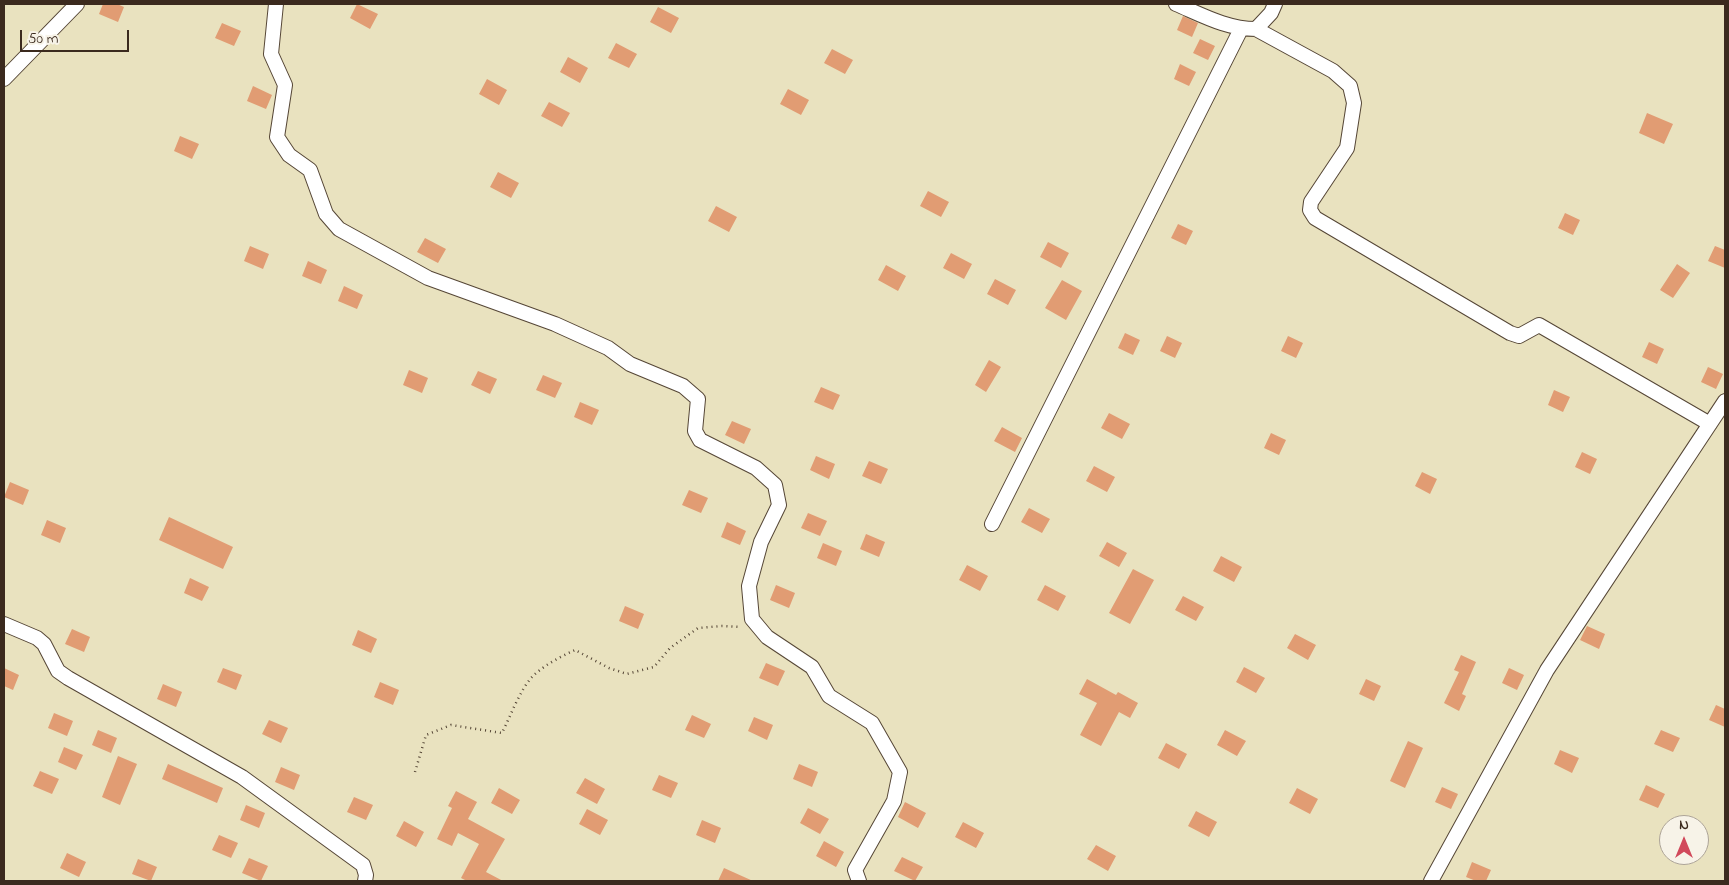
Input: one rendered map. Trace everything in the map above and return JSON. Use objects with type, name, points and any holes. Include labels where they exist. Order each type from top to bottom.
[{"type":"street","points":[[4,79],[77,4]]},
{"type":"street","points":[[276,4],[271,54],[285,85],[277,136],[289,155],[310,170],[326,214],[339,229],[428,278],[555,324],[608,348],[630,364],[683,386],[698,399],[695,431],[700,440],[756,468],[775,485],[778,505],[761,542],[749,586],[752,619],[767,637],[812,667],[829,696],[872,723],[900,772],[894,802],[855,870],[859,881]]},
{"type":"street","points":[[1176,4],[1222,24],[1241,29],[1256,29],[1333,71],[1350,86],[1354,103],[1347,148],[1312,202],[1310,210],[1315,218],[1510,334],[1519,336],[1539,325],[1710,424]]},
{"type":"street","points":[[1256,29],[1271,13],[1275,4]]},
{"type":"street","points":[[992,524],[1241,29]]},
{"type":"street","points":[[1431,881],[1547,670],[1725,401]]},
{"type":"street","points":[[4,624],[37,638],[44,644],[58,671],[68,678],[242,777],[363,865],[366,875],[365,881]]},
{"type":"path","points":[[415,772],[426,735],[451,725],[502,733],[531,678],[556,658],[576,650],[609,668],[628,674],[654,667],[670,648],[698,628],[722,626],[760,628]]},
{"type":"building","points":[[103,4],[117,4],[124,7],[118,22],[99,14]]},
{"type":"building","points":[[357,4],[378,14],[370,29],[350,18]]},
{"type":"building","points":[[658,7],[679,18],[671,33],[650,22]]},
{"type":"building","points":[[1183,16],[1198,23],[1192,37],[1177,30]]},
{"type":"building","points":[[222,23],[241,31],[234,46],[215,38]]},
{"type":"building","points":[[1200,39],[1215,46],[1208,60],[1193,53]]},
{"type":"building","points":[[616,43],[637,54],[629,68],[608,58]]},
{"type":"building","points":[[832,49],[853,60],[845,74],[824,63]]},
{"type":"building","points":[[568,57],[588,68],[580,83],[560,72]]},
{"type":"building","points":[[1180,64],[1196,72],[1189,86],[1174,79]]},
{"type":"building","points":[[487,79],[507,90],[499,105],[479,94]]},
{"type":"building","points":[[253,86],[272,95],[266,109],[247,101]]},
{"type":"building","points":[[788,89],[809,100],[801,115],[780,104]]},
{"type":"building","points":[[549,102],[570,113],[562,127],[541,116]]},
{"type":"building","points":[[1647,113],[1673,124],[1664,144],[1639,133]]},
{"type":"building","points":[[180,136],[199,144],[192,159],[174,151]]},
{"type":"building","points":[[498,172],[519,183],[511,198],[490,187]]},
{"type":"building","points":[[928,191],[949,202],[941,217],[920,206]]},
{"type":"building","points":[[716,206],[737,217],[729,232],[708,221]]},
{"type":"building","points":[[1565,213],[1580,220],[1573,235],[1558,228]]},
{"type":"building","points":[[1178,224],[1193,231],[1186,245],[1171,238]]},
{"type":"building","points":[[425,238],[446,249],[438,263],[417,252]]},
{"type":"building","points":[[1048,242],[1069,253],[1061,268],[1040,257]]},
{"type":"building","points":[[250,246],[269,254],[263,269],[244,261]]},
{"type":"building","points":[[1715,246],[1725,250],[1725,268],[1708,261]]},
{"type":"building","points":[[951,253],[972,264],[964,279],[943,268]]},
{"type":"building","points":[[308,261],[327,270],[321,284],[302,276]]},
{"type":"building","points":[[1677,264],[1690,273],[1673,298],[1660,290]]},
{"type":"building","points":[[886,265],[906,276],[898,291],[878,280]]},
{"type":"building","points":[[995,279],[1016,290],[1008,305],[987,294]]},
{"type":"building","points":[[1062,280],[1082,291],[1066,320],[1045,308]]},
{"type":"building","points":[[344,286],[363,295],[357,309],[338,301]]},
{"type":"building","points":[[1125,333],[1140,340],[1133,355],[1118,348]]},
{"type":"building","points":[[1167,336],[1182,343],[1175,358],[1160,351]]},
{"type":"building","points":[[1288,336],[1303,343],[1296,358],[1281,351]]},
{"type":"building","points":[[1649,342],[1664,349],[1657,364],[1642,357]]},
{"type":"building","points":[[989,360],[1001,367],[986,392],[975,385]]},
{"type":"building","points":[[1708,367],[1723,374],[1716,389],[1701,382]]},
{"type":"building","points":[[409,370],[428,378],[422,393],[403,385]]},
{"type":"building","points":[[478,371],[497,379],[490,394],[471,385]]},
{"type":"building","points":[[543,375],[562,383],[555,398],[536,390]]},
{"type":"building","points":[[821,387],[840,395],[833,410],[814,402]]},
{"type":"building","points":[[1554,390],[1570,397],[1563,412],[1548,405]]},
{"type":"building","points":[[580,402],[599,410],[592,425],[574,417]]},
{"type":"building","points":[[1109,413],[1130,424],[1122,439],[1101,428]]},
{"type":"building","points":[[732,421],[751,429],[744,444],[725,435]]},
{"type":"building","points":[[1002,427],[1022,438],[1015,452],[994,441]]},
{"type":"building","points":[[1271,433],[1286,440],[1279,455],[1264,448]]},
{"type":"building","points":[[1582,452],[1597,459],[1590,474],[1575,467]]},
{"type":"building","points":[[816,456],[835,464],[829,479],[810,470]]},
{"type":"building","points":[[869,461],[888,469],[881,484],[862,476]]},
{"type":"building","points":[[1094,466],[1115,477],[1107,492],[1086,481]]},
{"type":"building","points":[[1422,472],[1437,479],[1430,494],[1415,486]]},
{"type":"building","points":[[10,482],[29,490],[23,505],[4,497]]},
{"type":"building","points":[[689,490],[708,498],[701,513],[682,505]]},
{"type":"building","points":[[1029,508],[1050,519],[1042,533],[1021,522]]},
{"type":"building","points":[[808,513],[827,521],[820,536],[801,528]]},
{"type":"building","points":[[169,517],[233,547],[223,569],[159,540]]},
{"type":"building","points":[[47,520],[66,528],[60,543],[41,535]]},
{"type":"building","points":[[727,522],[746,531],[740,545],[721,537]]},
{"type":"building","points":[[866,534],[885,542],[879,557],[860,549]]},
{"type":"building","points":[[1107,542],[1127,553],[1119,567],[1099,556]]},
{"type":"building","points":[[823,543],[842,551],[836,566],[817,558]]},
{"type":"building","points":[[1221,556],[1242,567],[1234,582],[1213,571]]},
{"type":"building","points":[[967,565],[988,576],[980,591],[959,580]]},
{"type":"building","points":[[1133,569],[1154,580],[1130,624],[1109,613]]},
{"type":"building","points":[[190,578],[209,587],[202,601],[184,593]]},
{"type":"building","points":[[776,585],[795,593],[789,608],[770,600]]},
{"type":"building","points":[[1045,585],[1066,596],[1058,611],[1037,600]]},
{"type":"building","points":[[1183,596],[1204,607],[1196,621],[1175,610]]},
{"type":"building","points":[[625,606],[644,614],[638,629],[619,621]]},
{"type":"building","points":[[1587,626],[1605,634],[1599,649],[1580,640]]},
{"type":"building","points":[[72,629],[90,637],[84,652],[65,644]]},
{"type":"building","points":[[358,630],[377,639],[371,653],[352,645]]},
{"type":"building","points":[[1295,634],[1316,645],[1308,660],[1287,648]]},
{"type":"building","points":[[1461,655],[1476,662],[1462,694],[1466,696],[1459,711],[1444,703],[1459,672],[1454,670]]},
{"type":"building","points":[[766,663],[785,671],[778,686],[759,678]]},
{"type":"building","points":[[1244,667],[1265,678],[1256,693],[1236,682]]},
{"type":"building","points":[[4,668],[19,675],[13,690],[4,686]]},
{"type":"building","points":[[223,668],[242,675],[236,690],[217,682]]},
{"type":"building","points":[[1509,668],[1524,675],[1517,690],[1502,683]]},
{"type":"building","points":[[1087,679],[1116,695],[1118,692],[1138,703],[1130,718],[1119,712],[1101,746],[1080,735],[1097,703],[1079,694]]},
{"type":"building","points":[[1366,679],[1381,686],[1374,701],[1359,694]]},
{"type":"building","points":[[380,682],[399,690],[393,705],[374,697]]},
{"type":"building","points":[[163,684],[182,692],[176,707],[157,699]]},
{"type":"building","points":[[1716,705],[1725,709],[1725,727],[1709,720]]},
{"type":"building","points":[[54,713],[73,721],[67,736],[48,728]]},
{"type":"building","points":[[692,715],[711,724],[704,738],[685,730]]},
{"type":"building","points":[[754,717],[773,725],[767,740],[748,731]]},
{"type":"building","points":[[269,720],[288,728],[281,743],[262,734]]},
{"type":"building","points":[[98,730],[117,738],[111,753],[92,745]]},
{"type":"building","points":[[1225,730],[1246,741],[1237,756],[1217,745]]},
{"type":"building","points":[[1661,730],[1680,738],[1673,752],[1654,744]]},
{"type":"building","points":[[1408,741],[1423,748],[1405,788],[1390,781]]},
{"type":"building","points":[[1166,743],[1187,754],[1179,769],[1158,758]]},
{"type":"building","points":[[64,747],[83,755],[76,770],[58,762]]},
{"type":"building","points":[[1560,750],[1579,758],[1572,773],[1554,764]]},
{"type":"building","points":[[118,756],[137,764],[120,805],[102,797]]},
{"type":"building","points":[[168,764],[223,788],[217,803],[162,779]]},
{"type":"building","points":[[799,764],[818,772],[812,787],[793,779]]},
{"type":"building","points":[[281,767],[300,775],[294,790],[275,782]]},
{"type":"building","points":[[40,771],[59,779],[52,794],[33,786]]},
{"type":"building","points":[[659,775],[678,783],[671,798],[652,790]]},
{"type":"building","points":[[585,778],[605,789],[597,804],[576,793]]},
{"type":"building","points":[[1646,785],[1665,794],[1658,808],[1639,800]]},
{"type":"building","points":[[1442,787],[1458,794],[1451,809],[1435,802]]},
{"type":"building","points":[[499,788],[520,800],[512,814],[491,803]]},
{"type":"building","points":[[1297,788],[1318,799],[1310,814],[1289,803]]},
{"type":"building","points":[[456,791],[477,802],[468,819],[505,839],[486,872],[503,881],[467,881],[461,878],[479,844],[458,833],[452,846],[437,839],[452,808],[448,806]]},
{"type":"building","points":[[354,797],[373,805],[366,820],[347,812]]},
{"type":"building","points":[[905,802],[926,813],[918,828],[898,817]]},
{"type":"building","points":[[246,805],[265,813],[259,828],[240,820]]},
{"type":"building","points":[[808,808],[829,819],[820,834],[800,823]]},
{"type":"building","points":[[587,809],[608,820],[600,835],[579,824]]},
{"type":"building","points":[[1196,811],[1217,822],[1209,837],[1188,826]]},
{"type":"building","points":[[702,820],[721,828],[715,843],[696,835]]},
{"type":"building","points":[[404,821],[424,832],[416,847],[396,836]]},
{"type":"building","points":[[963,822],[984,833],[976,848],[955,837]]},
{"type":"building","points":[[219,835],[238,843],[231,858],[212,850]]},
{"type":"building","points":[[824,841],[844,852],[836,867],[816,856]]},
{"type":"building","points":[[1096,845],[1116,856],[1108,871],[1087,859]]},
{"type":"building","points":[[67,853],[86,862],[79,877],[60,868]]},
{"type":"building","points":[[902,857],[923,867],[915,881],[894,871]]},
{"type":"building","points":[[249,858],[268,866],[261,881],[242,873]]},
{"type":"building","points":[[138,859],[157,867],[151,881],[132,874]]},
{"type":"building","points":[[1472,862],[1491,870],[1486,881],[1476,881],[1466,877]]},
{"type":"building","points":[[724,868],[753,881],[718,881]]}]
